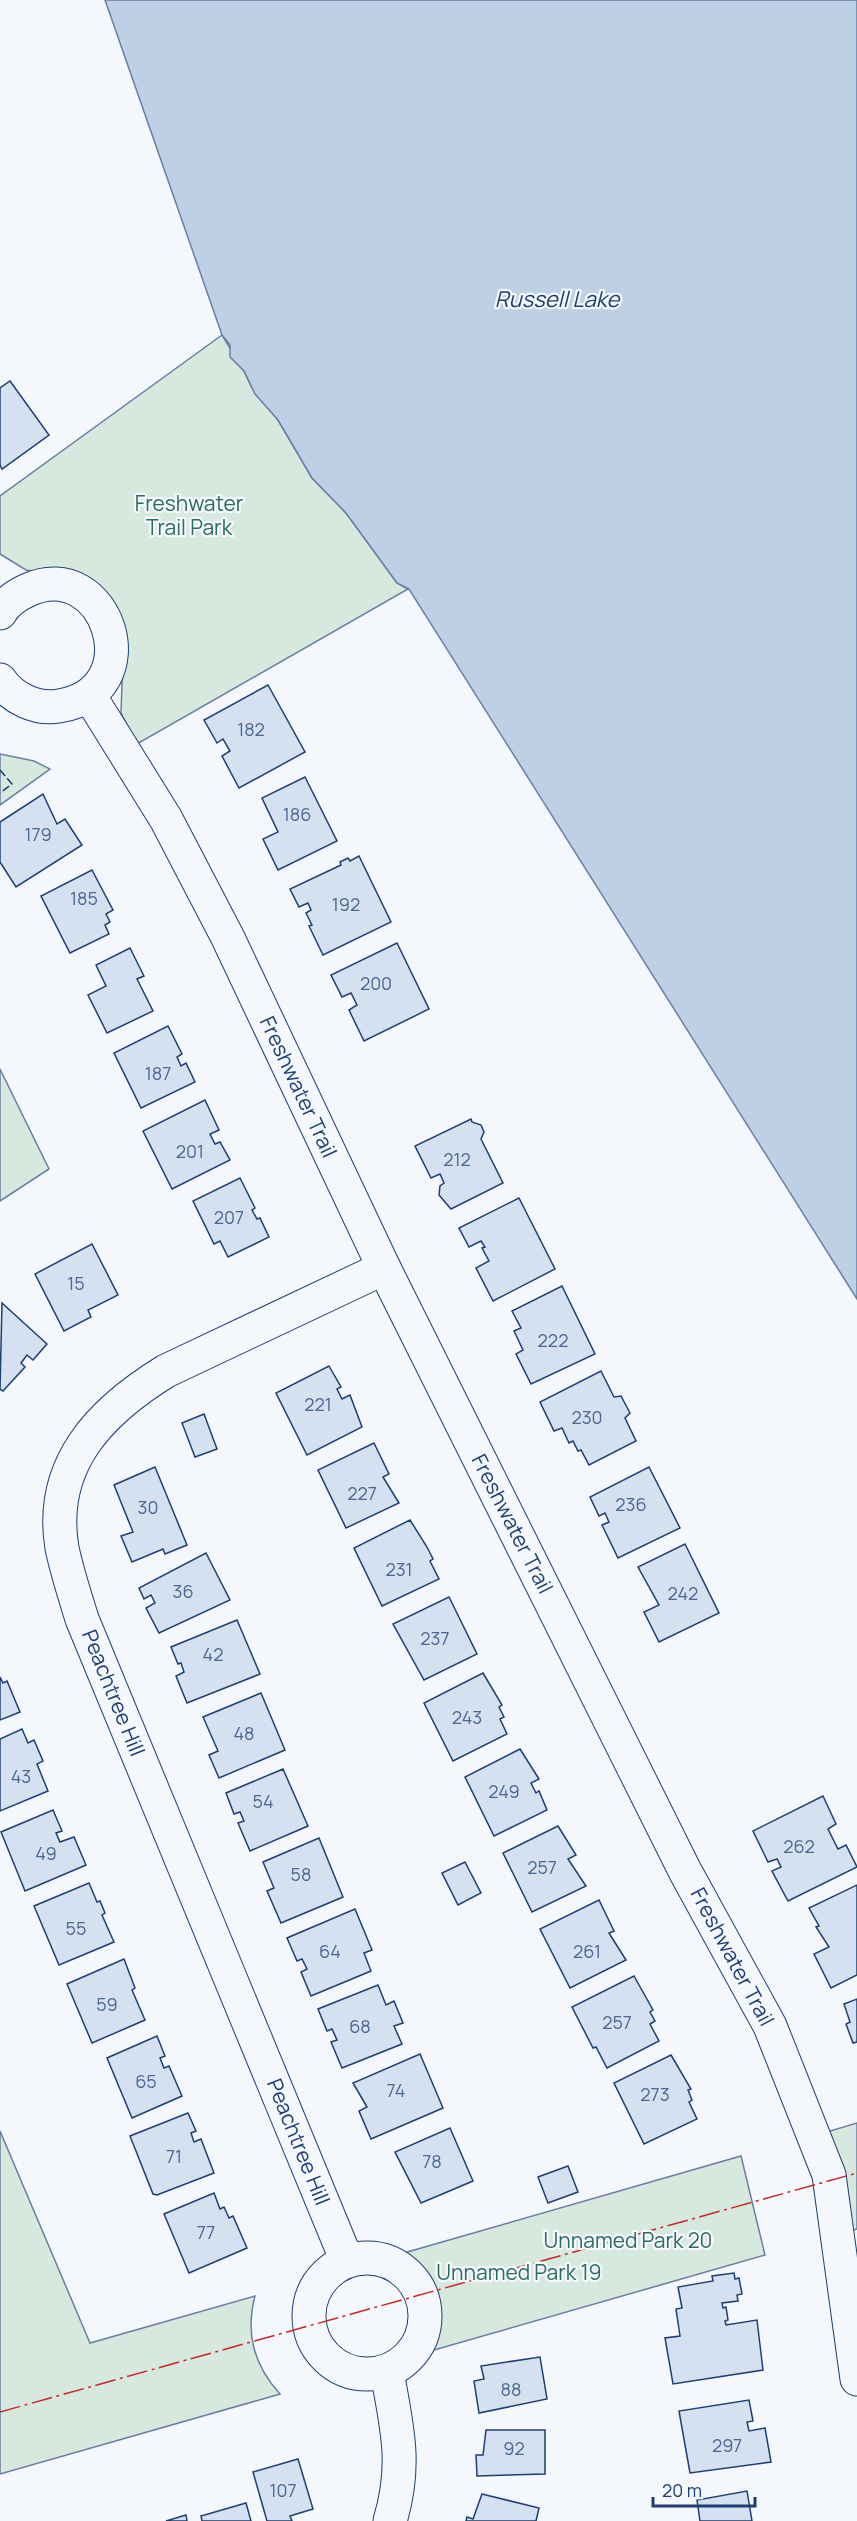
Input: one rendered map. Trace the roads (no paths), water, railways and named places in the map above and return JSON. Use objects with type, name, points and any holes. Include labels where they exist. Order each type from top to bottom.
[{"type":"street","points":[[0,680],[15,696],[33,705],[52,708],[71,705],[89,695],[103,680],[111,661],[113,640],[107,619],[94,602],[77,590],[57,585],[36,586],[6,594]]},
{"type":"street","name":"Freshwater Trail","points":[[89,695],[166,819],[228,938],[384,1268],[685,1871],[770,2026],[829,2175],[857,2379]]},
{"type":"street","name":"Peachtree Hill","points":[[346,2261],[82,1619],[62,1546],[62,1499],[75,1456],[88,1435],[105,1415],[146,1383],[166,1371],[384,1268]]},
{"type":"street","points":[[365,2257],[383,2259],[400,2267],[414,2280],[422,2297],[426,2314],[424,2332],[410,2356],[387,2372],[367,2374],[347,2371],[329,2361],[317,2345],[312,2332],[309,2306],[316,2287],[329,2271],[346,2261],[365,2257]]},
{"type":"street","points":[[387,2372],[400,2447],[400,2476],[390,2521]]},
{"type":"water","name":"Russell Lake","points":[[105,0],[857,0],[857,1299],[409,589],[397,583],[346,513],[312,478],[278,420],[255,394],[244,371],[230,357],[230,345],[222,335]]},
{"type":"park label","name":"Freshwater Trail Park","points":[[189,516]]},
{"type":"park label","name":"Unnamed Park 20","points":[[628,2241]]},
{"type":"park label","name":"Unnamed Park 19","points":[[519,2273]]}]
